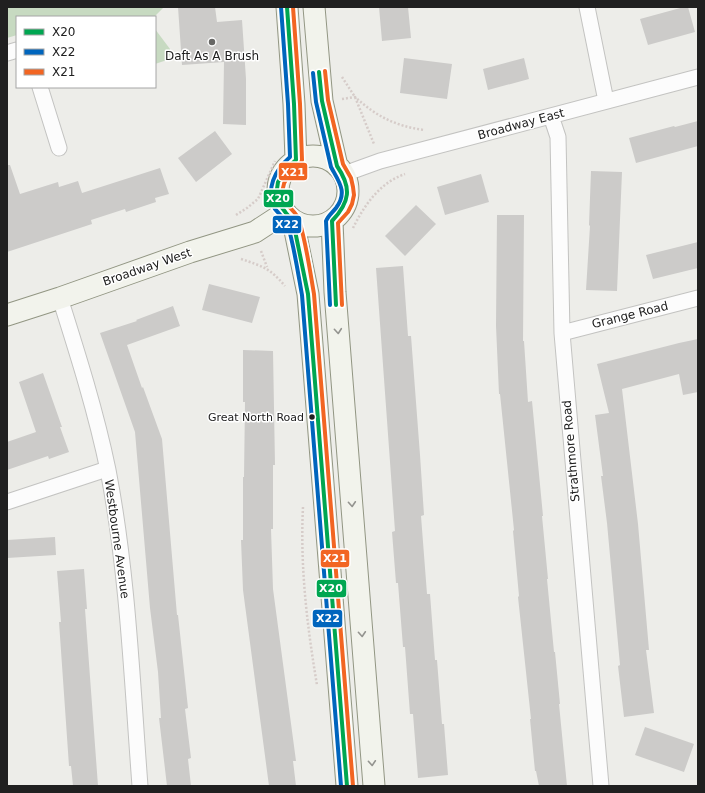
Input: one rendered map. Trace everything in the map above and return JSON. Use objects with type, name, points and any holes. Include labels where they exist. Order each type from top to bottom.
[{"type":"main road","points":[[286,7],[294,104],[296,160]]},
{"type":"main road","points":[[289,217],[302,226],[323,226],[340,214],[346,205],[348,195],[348,184],[341,170],[322,101],[314,7]]},
{"type":"main road","points":[[341,170],[328,159],[318,156],[307,156],[296,160],[287,167],[280,178],[277,190],[279,202],[289,217],[308,294],[347,786]]},
{"type":"main road","name":"Broadway West","points":[[7,315],[190,252],[255,232],[289,217]]},
{"type":"main road","points":[[332,221],[335,292],[374,786]]},
{"type":"street","points":[[587,7],[606,101]]},
{"type":"street","name":"Broadway East","points":[[341,170],[551,116],[698,76]]},
{"type":"street","points":[[40,88],[60,148]]},
{"type":"street","name":"Strathmore Road","points":[[551,116],[558,137],[562,333],[601,786]]},
{"type":"street","name":"Westbourne Avenue","points":[[60,298],[83,372],[108,470],[126,595],[140,786]]},
{"type":"street","name":"Grange Road","points":[[562,333],[698,298]]},
{"type":"street","points":[[7,502],[108,470]]},
{"type":"path","points":[[374,142],[355,97],[370,111],[398,124],[423,130],[430,129]]},
{"type":"green space","points":[[7,7],[164,7],[155,16],[16,16],[16,35],[7,38]]},
{"type":"green space","points":[[156,30],[170,49],[170,54],[167,60],[156,64]]},
{"type":"building","name":"Daft As A Brush","points":[[178,7],[215,7],[217,22],[242,20],[246,79],[246,125],[223,124],[224,62],[182,65]]},
{"type":"building","points":[[379,7],[408,7],[411,38],[382,41]]},
{"type":"building","points":[[688,7],[695,32],[648,45],[640,19]]},
{"type":"building","points":[[404,58],[452,64],[447,99],[400,93]]},
{"type":"building","points":[[524,58],[529,79],[488,90],[483,69]]},
{"type":"building","points":[[698,121],[698,146],[636,163],[629,138]]},
{"type":"building","points":[[215,131],[232,154],[196,182],[178,158]]},
{"type":"building","points":[[7,165],[10,165],[20,194],[58,182],[59,187],[78,181],[82,193],[160,168],[169,194],[155,198],[156,202],[126,212],[125,209],[91,220],[92,224],[7,252]]},
{"type":"building","points":[[591,171],[622,172],[617,291],[586,290],[590,226]]},
{"type":"building","points":[[481,174],[489,202],[445,215],[437,187]]},
{"type":"building","points":[[416,205],[436,224],[405,256],[385,236]]},
{"type":"building","points":[[497,215],[524,215],[523,341],[528,402],[532,401],[567,786],[539,786],[535,771],[518,597],[514,530],[499,394],[496,326]]},
{"type":"building","points":[[698,242],[698,268],[653,279],[646,255]]},
{"type":"building","points":[[403,266],[408,336],[411,336],[420,455],[424,515],[421,516],[427,594],[430,594],[435,660],[437,660],[448,775],[418,778],[413,714],[410,714],[405,647],[403,647],[398,583],[396,583],[392,532],[395,531],[376,268]]},
{"type":"building","points":[[209,284],[260,297],[252,323],[202,310]]},
{"type":"building","points":[[173,306],[180,326],[127,345],[162,439],[177,615],[188,708],[185,709],[191,758],[188,759],[191,786],[167,786],[159,718],[161,718],[158,672],[150,608],[135,432],[100,333],[137,321],[136,320]]},
{"type":"building","points":[[698,339],[698,392],[683,395],[679,374],[622,389],[638,524],[649,650],[646,650],[654,713],[624,717],[618,666],[620,665],[607,523],[601,476],[603,476],[595,415],[609,413],[597,364]]},
{"type":"building","points":[[243,350],[273,351],[275,465],[273,465],[273,529],[271,529],[273,589],[296,761],[293,761],[296,786],[269,786],[243,590],[241,540],[243,540],[245,402],[243,402]]},
{"type":"building","points":[[43,373],[69,452],[49,459],[48,456],[7,470],[7,442],[36,432],[19,382]]},
{"type":"building","points":[[55,537],[56,555],[7,558],[7,540]]},
{"type":"building","points":[[84,569],[87,609],[85,609],[98,786],[73,786],[71,766],[69,766],[59,622],[61,622],[57,571]]},
{"type":"building","points":[[645,727],[694,744],[684,772],[635,755]]},
{"type":"transit line","name":"X22","points":[[281,7],[290,157],[276,174],[271,187],[271,194],[275,209],[288,226],[302,295],[341,786]]},
{"type":"transit line","name":"X20","points":[[287,7],[294,104],[296,160],[288,167],[278,182],[277,189],[280,205],[293,221],[308,294],[347,786]]},
{"type":"transit line","name":"X21","points":[[293,7],[300,104],[302,160],[298,167],[286,179],[283,194],[286,203],[299,220],[306,247],[314,294],[353,786]]},
{"type":"transit line","name":"X21","points":[[325,71],[328,100],[343,164],[351,178],[354,195],[348,212],[338,223],[342,305]]},
{"type":"transit line","name":"X20","points":[[319,72],[322,101],[337,166],[342,174],[347,188],[345,201],[338,214],[332,221],[336,305]]},
{"type":"transit line","name":"X22","points":[[313,73],[316,102],[331,167],[339,182],[342,192],[340,202],[326,221],[330,305]]},
{"type":"place","name":"Daft As A Brush","points":[[212,42]]},
{"type":"place","name":"Great North Road","points":[[312,417]]}]
